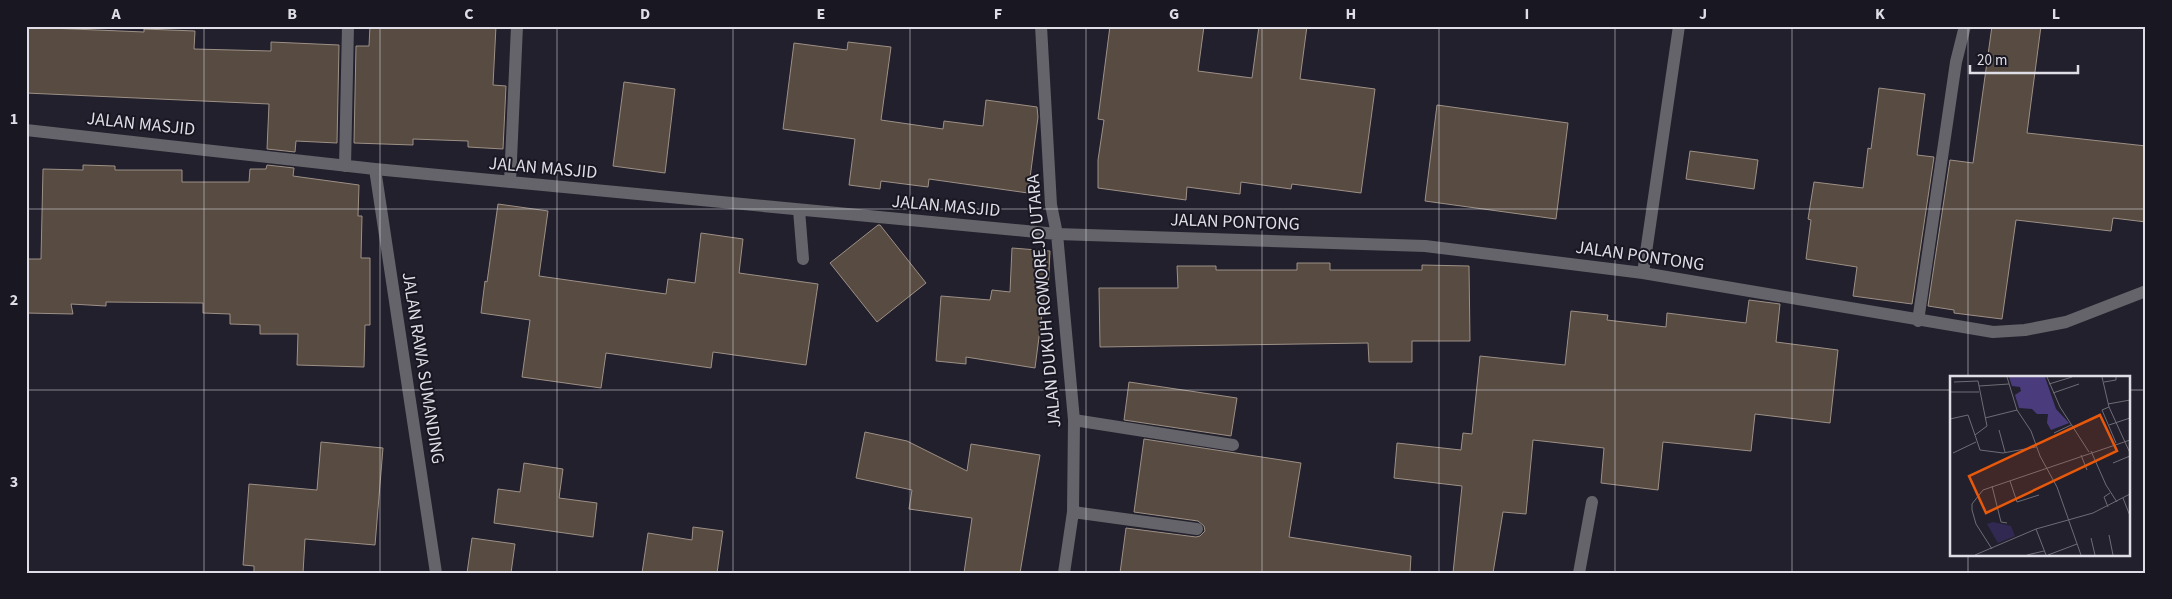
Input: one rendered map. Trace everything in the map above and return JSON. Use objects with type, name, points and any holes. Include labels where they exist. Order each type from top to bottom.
[{"type":"street","points":[[345,166],[348,26]]},
{"type":"street","points":[[510,182],[517,26]]},
{"type":"street","name":"JALAN DUKUH ROWOREJO UTARA","points":[[1041,26],[1051,205],[1057,234],[1074,420],[1072,512],[1064,573]]},
{"type":"street","points":[[1643,273],[1679,26]]},
{"type":"street","points":[[1918,321],[1956,62],[1965,26]]},
{"type":"street","name":"JALAN MASJID","points":[[26,130],[345,166],[1057,234]]},
{"type":"street","name":"JALAN RAWA SUMANDING","points":[[375,169],[436,573]]},
{"type":"street","points":[[799,210],[803,259]]},
{"type":"street","name":"JALAN PONTONG","points":[[1057,234],[1425,246],[1643,273],[1918,321],[1993,332],[2025,330],[2066,322],[2146,291]]},
{"type":"street","points":[[1074,420],[1233,446]]},
{"type":"street","points":[[1579,573],[1592,502]]},
{"type":"street","points":[[1072,512],[1197,528]]},
{"type":"building","points":[[370,26],[496,26],[493,85],[506,86],[503,149],[468,147],[468,141],[413,139],[413,145],[354,143],[356,46],[369,46]]},
{"type":"building","points":[[1110,26],[1204,26],[1198,71],[1252,78],[1259,26],[1307,26],[1300,79],[1375,89],[1361,193],[1292,184],[1291,189],[1241,182],[1240,194],[1187,187],[1186,200],[1098,188],[1098,160],[1104,120],[1098,119]]},
{"type":"building","points":[[1992,26],[2041,26],[2027,133],[2146,146],[2146,222],[2113,218],[2111,231],[2016,220],[2002,319],[1954,313],[1954,310],[1928,306],[1950,160],[1973,163]]},
{"type":"building","points":[[26,27],[144,32],[144,29],[195,31],[194,49],[271,51],[271,42],[339,45],[337,143],[296,141],[295,152],[267,149],[269,104],[26,93]]},
{"type":"building","points":[[848,42],[891,47],[881,120],[943,129],[944,121],[983,126],[986,100],[1037,107],[1038,117],[1028,193],[929,179],[928,187],[881,181],[880,189],[849,185],[855,139],[783,129],[794,43],[847,50]]},
{"type":"building","points":[[624,82],[675,89],[665,173],[613,166]]},
{"type":"building","points":[[1879,88],[1925,94],[1917,155],[1934,157],[1912,304],[1853,296],[1857,267],[1806,259],[1811,220],[1808,219],[1814,182],[1863,188],[1868,148],[1871,149]]},
{"type":"building","points":[[1437,105],[1568,123],[1556,219],[1425,201]]},
{"type":"building","points":[[1690,151],[1758,160],[1754,189],[1686,179]]},
{"type":"building","points":[[83,165],[115,166],[115,170],[182,170],[182,182],[249,182],[250,169],[266,169],[267,165],[294,168],[293,176],[359,185],[358,216],[362,216],[361,258],[370,258],[370,325],[365,325],[364,367],[297,365],[298,334],[260,334],[260,325],[230,324],[230,314],[203,313],[203,303],[106,302],[106,306],[71,304],[73,314],[26,313],[26,259],[41,259],[43,169],[83,170]]},
{"type":"building","points":[[498,204],[548,211],[539,276],[666,294],[668,279],[695,283],[701,233],[743,239],[739,273],[818,284],[806,365],[713,352],[711,368],[606,353],[601,388],[522,377],[530,320],[481,313]]},
{"type":"building","points":[[880,225],[926,283],[877,322],[830,263]]},
{"type":"building","points":[[1012,248],[1050,251],[1048,291],[1045,291],[1035,368],[966,357],[966,364],[936,361],[941,296],[990,300],[992,290],[1010,292]]},
{"type":"building","points":[[1297,263],[1330,263],[1330,270],[1422,270],[1422,265],[1469,266],[1470,341],[1412,341],[1412,362],[1369,362],[1368,343],[1100,347],[1099,288],[1178,288],[1177,266],[1216,266],[1216,270],[1297,270]]},
{"type":"building","points":[[1749,300],[1780,304],[1776,342],[1838,350],[1830,423],[1755,414],[1751,451],[1663,442],[1658,490],[1601,483],[1604,448],[1533,440],[1526,514],[1503,512],[1493,573],[1453,573],[1462,486],[1394,478],[1397,443],[1461,450],[1463,433],[1472,434],[1480,356],[1565,365],[1571,311],[1608,315],[1607,320],[1666,327],[1667,313],[1746,323]]},
{"type":"building","points":[[1129,382],[1237,398],[1231,436],[1124,420]]},
{"type":"building","points":[[865,432],[907,441],[967,471],[971,444],[1040,455],[1020,573],[964,573],[972,518],[909,509],[912,490],[856,478]]},
{"type":"building","points":[[1144,439],[1301,463],[1289,537],[1411,556],[1410,573],[1120,573],[1126,528],[1196,537],[1205,531],[1204,526],[1198,521],[1134,512]]},
{"type":"building","points":[[321,442],[383,448],[375,545],[305,539],[303,573],[254,573],[254,566],[243,565],[249,484],[317,490]]},
{"type":"building","points":[[524,463],[563,469],[559,498],[597,503],[593,537],[494,523],[498,489],[520,492]]},
{"type":"building","points":[[693,527],[723,531],[717,573],[642,573],[648,533],[692,540]]},
{"type":"building","points":[[472,538],[515,544],[511,573],[467,573]]}]
